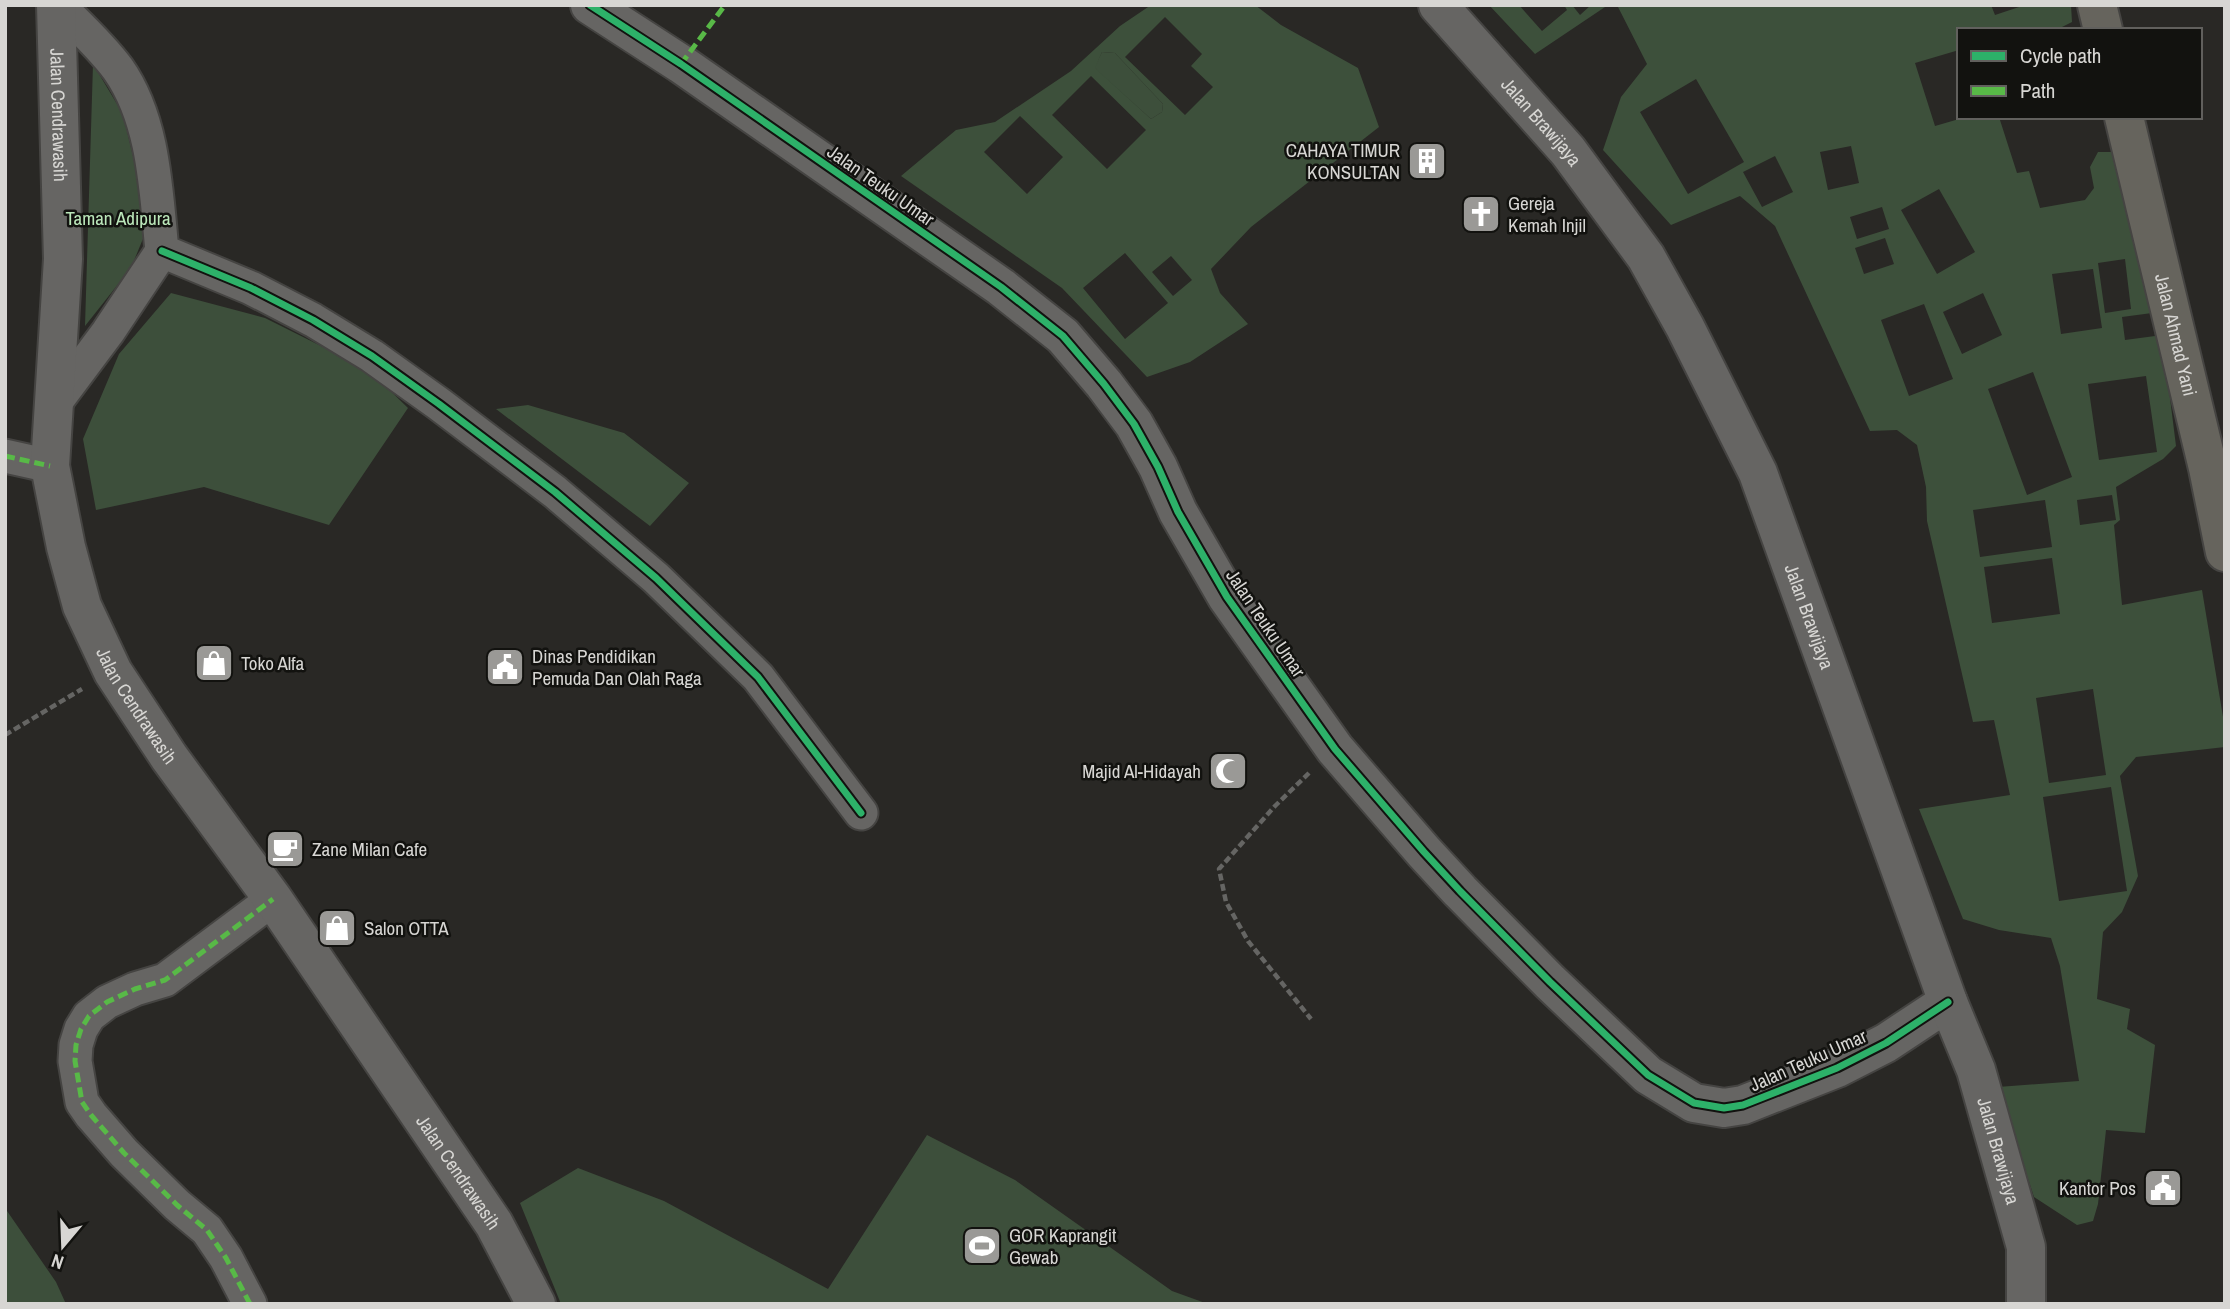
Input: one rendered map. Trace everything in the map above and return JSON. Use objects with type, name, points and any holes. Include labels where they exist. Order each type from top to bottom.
[{"type":"main road","name":"Jalan Cendrawasih","points":[[57,5],[63,259],[50,466],[82,606],[113,672],[169,757],[273,899],[494,1224],[536,1304]]},
{"type":"main road","name":"Jalan Teuku Umar","points":[[590,5],[681,64],[1001,287],[1063,336],[1134,424],[1158,467],[1178,512],[1227,597],[1335,749],[1424,852],[1541,972],[1648,1074],[1694,1103],[1724,1108],[1743,1105],[1837,1068],[1886,1043],[1948,1002]]},
{"type":"main road","name":"Jalan Brawijaya","points":[[1438,5],[1568,151],[1646,257],[1685,327],[1758,473],[1948,1002],[1976,1070],[2026,1247],[2026,1304]]},
{"type":"main road","points":[[2096,5],[2102,28]]},
{"type":"main road","name":"Jalan Ahmad Yani","points":[[2124,119],[2205,455],[2225,552]]},
{"type":"street","points":[[55,402],[108,332],[162,251],[149,145],[143,118],[117,69],[57,5]]},
{"type":"street","points":[[162,251],[251,288],[325,327],[372,356],[439,404],[555,492],[656,578],[758,677],[861,813]]},
{"type":"street","points":[[5,457],[50,466]]},
{"type":"street","points":[[250,1304],[226,1258],[207,1230],[124,1153],[91,1115],[82,1101],[75,1060],[81,1029],[89,1016],[107,1002],[135,989],[165,980],[273,899]]},
{"type":"path","points":[[5,735],[113,672]]},
{"type":"path","points":[[1311,1019],[1248,941],[1226,902],[1219,869],[1275,806],[1335,749]]},
{"type":"green space","points":[[1151,5],[1255,5],[1281,25],[1358,68],[1379,127],[1251,227],[1211,269],[1220,293],[1248,324],[1190,362],[1147,377],[1062,288],[901,176],[956,130],[995,122],[1071,71],[1120,26]],"holes":[[[1165,17],[1202,54],[1191,66],[1213,87],[1185,115],[1125,57]],[[1102,52],[1115,53],[1163,104],[1162,112],[1151,119],[1095,68]],[[1091,76],[1146,130],[1107,169],[1052,115]],[[1020,116],[1063,157],[1027,194],[984,152]],[[1125,253],[1168,303],[1125,339],[1083,288]],[[1171,256],[1192,280],[1173,296],[1152,272]]]},
{"type":"green space","points":[[1489,5],[1519,5],[1542,31],[1567,10],[1564,5],[1572,5],[1580,15],[1591,5],[1608,5],[1535,54]]},
{"type":"green space","points":[[1617,5],[1991,5],[1995,15],[2025,5],[2071,5],[2072,22],[2060,28],[1957,28],[1957,51],[1915,63],[1935,126],[1959,119],[2000,119],[2017,173],[2029,171],[2040,208],[2085,200],[2094,188],[2090,167],[2098,152],[2116,152],[2139,263],[2164,350],[2176,446],[2163,459],[2116,487],[2120,520],[2114,525],[2122,605],[2202,590],[2225,729],[2225,747],[2136,757],[2120,776],[2138,876],[2122,912],[2103,932],[2097,999],[2130,1009],[2127,1029],[2155,1045],[2145,1133],[2106,1130],[2098,1204],[2093,1221],[2077,1225],[2034,1197],[1998,1087],[2079,1081],[2060,966],[2051,938],[1999,930],[1963,919],[1919,809],[2010,795],[1994,720],[1973,722],[1927,521],[1926,487],[1917,445],[1897,430],[1870,431],[1775,226],[1740,196],[1671,225],[1603,150],[1621,97],[1647,64]],"holes":[[[1696,79],[1744,162],[1688,194],[1640,112]],[[1851,146],[1859,183],[1828,190],[1820,152]],[[1775,156],[1793,192],[1762,207],[1743,172]],[[1939,189],[1975,252],[1937,274],[1901,210]],[[1882,207],[1889,229],[1857,239],[1850,217]],[[1885,238],[1894,264],[1864,274],[1855,248]],[[2125,259],[2131,309],[2105,313],[2098,263]],[[2093,269],[2102,328],[2061,334],[2052,274]],[[1983,293],[2002,335],[1962,354],[1943,312]],[[1924,304],[1953,379],[1909,396],[1881,320]],[[2152,313],[2155,336],[2125,340],[2122,317]],[[2033,372],[2072,477],[2027,495],[1988,389]],[[2146,376],[2157,452],[2099,460],[2088,384]],[[2112,495],[2116,520],[2080,525],[2077,500]],[[2045,500],[2052,547],[1980,557],[1973,510]],[[2052,558],[2060,614],[1992,623],[1984,567]],[[2093,689],[2106,775],[2049,783],[2036,698]],[[2111,787],[2127,891],[2059,901],[2043,797]]]},
{"type":"green space","points":[[1102,52],[1115,53],[1163,104],[1162,112],[1151,119],[1094,68]]},
{"type":"green space","name":"Taman Adipura","points":[[93,64],[123,114],[149,224],[131,268],[85,326]]},
{"type":"green space","points":[[171,293],[265,318],[369,370],[408,408],[329,525],[204,487],[96,510],[83,439],[119,354]]},
{"type":"green space","points":[[528,405],[624,433],[689,483],[650,526],[496,409]]},
{"type":"green space","name":"GOR Kaprangit Gewab","points":[[927,1135],[1015,1180],[1172,1291],[1208,1304],[561,1304],[520,1203],[578,1168],[664,1201],[828,1289]]},
{"type":"green space","points":[[5,1208],[56,1282],[66,1304],[5,1304]]},
{"type":"marked path","points":[[681,64],[725,5]]},
{"type":"marked path","points":[[5,456],[50,466]]},
{"type":"marked path","points":[[250,1304],[226,1258],[207,1230],[124,1153],[91,1115],[82,1102],[75,1061],[76,1045],[89,1016],[107,1002],[135,989],[165,980],[273,899]]},
{"type":"cycle path","points":[[590,5],[681,64],[1001,287],[1063,336],[1134,424],[1158,467],[1178,512],[1227,597],[1335,749],[1460,891],[1648,1075],[1694,1103],[1724,1108],[1743,1105],[1837,1068],[1886,1043],[1948,1002]]},
{"type":"cycle path","points":[[162,251],[251,288],[313,320],[372,356],[555,492],[656,578],[758,677],[861,813]]},
{"type":"place","name":"CAHAYA TIMUR KONSULTAN","points":[[1427,161]]},
{"type":"place","name":"Gereja Kemah Injil","points":[[1481,214]]},
{"type":"place","name":"Toko Alfa","points":[[214,663]]},
{"type":"place","name":"Dinas Pendidikan Pemuda Dan Olah Raga","points":[[505,667]]},
{"type":"place","name":"Majid Al-Hidayah","points":[[1228,771]]},
{"type":"place","name":"Zane Milan Cafe","points":[[285,849]]},
{"type":"place","name":"Salon OTTA","points":[[337,928]]},
{"type":"place","name":"Kantor Pos","points":[[2163,1188]]},
{"type":"place","name":"GOR Kaprangit Gewab","points":[[982,1246]]}]
